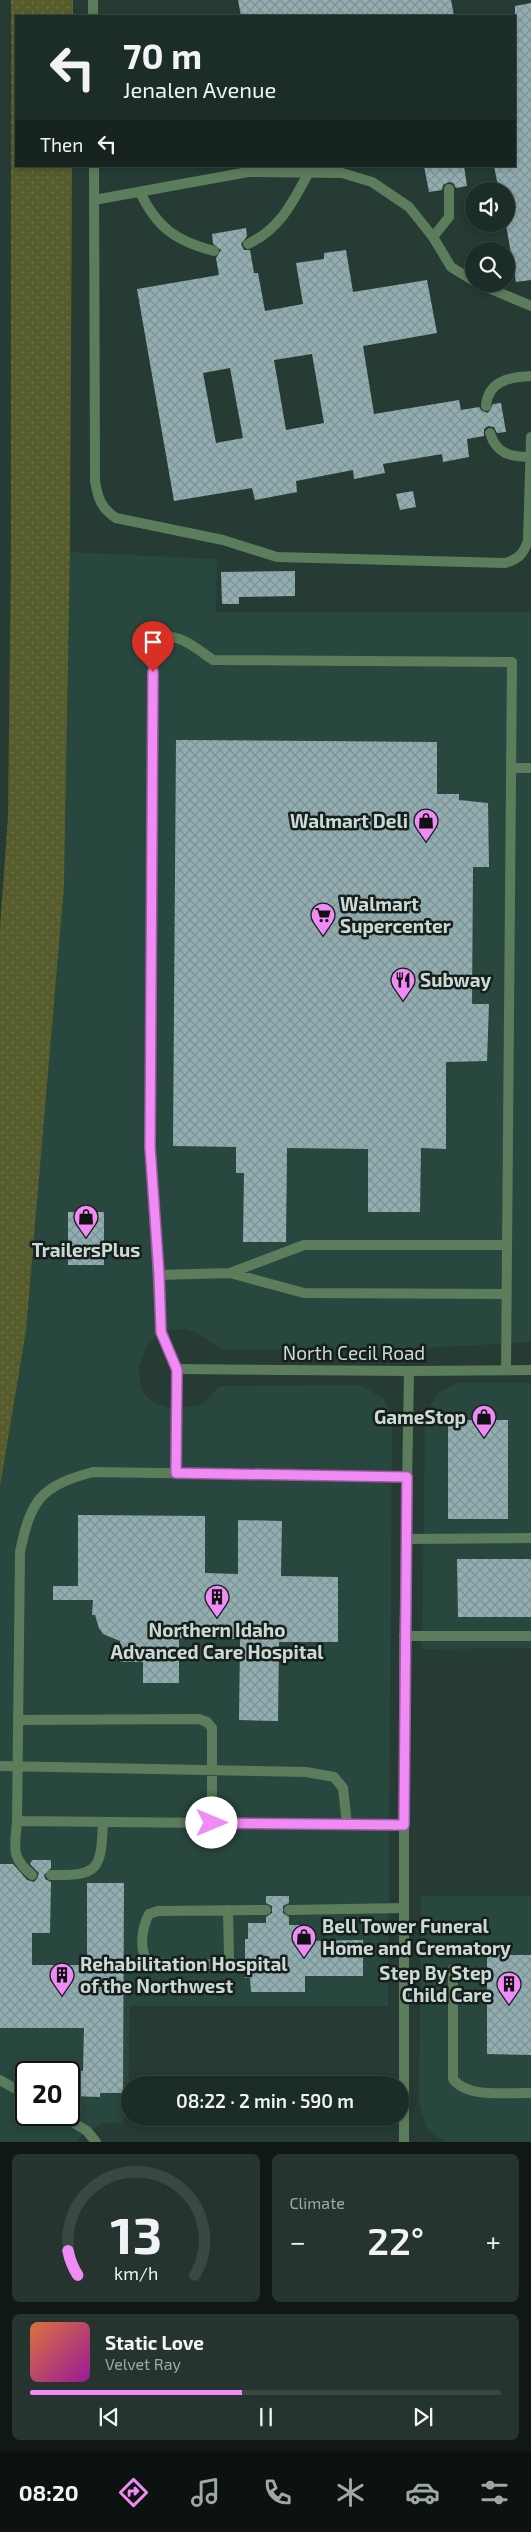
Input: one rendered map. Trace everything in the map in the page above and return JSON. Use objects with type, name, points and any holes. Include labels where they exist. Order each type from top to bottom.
[{"type":"street","points":[[93,0],[93,15]]},
{"type":"street","points":[[94,167],[95,481],[98,498],[104,509],[116,518],[223,540],[277,557],[506,562],[516,560],[524,552],[528,541],[531,437]]},
{"type":"street","points":[[94,200],[248,172],[341,170],[372,182],[408,207],[433,237],[451,267],[465,276]]},
{"type":"street","points":[[248,244],[263,237],[274,227],[290,208],[309,172]]},
{"type":"street","points":[[433,237],[449,217],[449,189]]},
{"type":"street","points":[[140,192],[150,213],[163,227],[184,241],[214,251]]},
{"type":"street","points":[[498,292],[531,306]]},
{"type":"street","points":[[486,406],[487,397],[492,388],[503,380],[531,376]]},
{"type":"street","points":[[490,433],[493,442],[500,451],[508,455],[531,457]]},
{"type":"street","points":[[176,1473],[177,1370],[161,1332],[150,1147],[153,655],[160,637],[171,635],[193,645],[213,660],[512,662],[506,1370]]},
{"type":"street","points":[[511,768],[531,768]]},
{"type":"street","points":[[230,1273],[304,1245],[507,1244]]},
{"type":"street","points":[[159,1274],[230,1273],[304,1293],[506,1294]]},
{"type":"street","name":"North Cecil Road","points":[[177,1370],[531,1370]]},
{"type":"street","points":[[404,2142],[404,1636],[408,1371]]},
{"type":"street","points":[[32,1875],[19,1864],[15,1848],[18,1765],[20,1552],[27,1519],[40,1497],[65,1480],[93,1472],[407,1477]]},
{"type":"street","points":[[406,1539],[531,1538]]},
{"type":"street","points":[[404,1636],[531,1636]]},
{"type":"street","points":[[18,1720],[199,1719],[207,1722],[212,1728],[212,1823]]},
{"type":"street","points":[[0,1766],[306,1772],[334,1777],[343,1788],[347,1824]]},
{"type":"street","points":[[17,1821],[404,1825]]},
{"type":"street","points":[[51,1875],[87,1873],[96,1865],[102,1848],[103,1822]]},
{"type":"street","points":[[289,1910],[404,1908]]},
{"type":"street","points":[[228,1910],[228,1958],[220,1963],[164,1964],[149,1962],[145,1957],[142,1926],[149,1914],[158,1911],[228,1910],[266,1910]]},
{"type":"street","points":[[453,1969],[453,2080],[458,2087],[476,2092],[531,2093]]},
{"type":"street","points":[[0,2080],[15,2089]]},
{"type":"street","points":[[80,2126],[88,2131],[96,2142]]},
{"type":"shaded area","points":[[70,552],[217,559],[216,612],[531,612],[531,1342],[407,1349],[223,1350],[197,1333],[186,1329],[165,1330],[147,1345],[139,1367],[141,1388],[145,1395],[156,1404],[170,1408],[198,1406],[207,1400],[217,1388],[224,1386],[360,1385],[383,1398],[390,1412],[392,1432],[388,2006],[130,2006],[129,2076],[121,2076],[121,2123],[103,2123],[79,2138],[78,2142],[0,2142],[0,1487],[26,1331],[64,886]]},
{"type":"shaded area","points":[[457,1383],[531,1383],[531,1648],[422,1649],[425,1414],[439,1392]]},
{"type":"shaded area","points":[[421,1896],[531,1896],[531,2142],[444,2142],[427,2129],[419,2103]]},
{"type":"green space","points":[[11,0],[73,0],[73,15],[15,15],[15,167],[72,167],[70,552],[64,886],[26,1331],[0,1487],[0,928],[8,816],[11,552]]},
{"type":"building","points":[[238,0],[451,0],[454,15],[241,15]]},
{"type":"building","points":[[531,3],[531,280],[516,282],[515,242],[509,242],[507,232],[515,232],[515,182],[497,182],[494,167],[516,167],[515,6]]},
{"type":"building","points":[[424,167],[464,167],[466,182],[465,186],[456,188],[453,183],[449,182],[443,185],[442,190],[429,192]]},
{"type":"building","points":[[246,228],[247,236],[241,244],[244,250],[250,250],[254,273],[258,273],[265,311],[303,304],[296,263],[324,259],[324,253],[346,250],[353,292],[427,280],[437,333],[363,346],[374,414],[459,400],[461,410],[479,407],[482,411],[488,413],[493,404],[501,403],[506,432],[497,433],[494,427],[488,426],[484,429],[484,436],[467,439],[469,457],[443,462],[442,454],[383,464],[385,473],[354,479],[353,470],[296,481],[297,492],[255,500],[252,488],[174,501],[137,289],[219,275],[216,258],[221,250],[213,244],[212,234]],"holes":[[[312,354],[324,423],[286,430],[274,360]],[[230,368],[243,438],[216,443],[203,373]]]},
{"type":"building","points":[[413,491],[416,507],[400,510],[396,494]]},
{"type":"building","points":[[295,571],[295,596],[239,597],[239,604],[222,604],[221,572]]},
{"type":"building","name":"Walmart Supercenter","points":[[176,740],[437,742],[437,794],[459,794],[459,800],[488,803],[489,867],[473,867],[472,1004],[489,1004],[487,1061],[446,1062],[446,1149],[421,1148],[420,1212],[368,1212],[368,1149],[287,1148],[286,1242],[243,1242],[244,1173],[236,1173],[236,1147],[173,1146]]},
{"type":"building","name":"TrailersPlus","points":[[68,1212],[104,1212],[104,1265],[68,1265]]},
{"type":"building","points":[[448,1420],[508,1420],[508,1519],[448,1519]]},
{"type":"building","name":"Northern Idaho Advanced Care Hospital","points":[[78,1515],[205,1516],[205,1573],[238,1574],[238,1520],[282,1521],[281,1576],[338,1577],[338,1642],[279,1642],[278,1721],[239,1720],[240,1639],[179,1638],[179,1683],[143,1683],[143,1662],[120,1662],[120,1641],[103,1634],[99,1628],[95,1615],[92,1615],[93,1600],[53,1600],[53,1586],[78,1586]]},
{"type":"building","points":[[457,1559],[531,1559],[531,1617],[458,1617]]},
{"type":"building","name":"Rehabilitation Hospital of the Northwest","points":[[32,1860],[51,1860],[51,1868],[44,1875],[45,1879],[51,1882],[50,1933],[32,1933],[32,1965],[87,1965],[87,1883],[124,1883],[123,2076],[121,2076],[121,2093],[100,2093],[100,2097],[80,2096],[80,2071],[83,2071],[84,2028],[0,2028],[0,1864],[13,1864],[27,1880],[34,1882],[39,1873],[30,1864]]},
{"type":"building","name":"Bell Tower Funeral Home and Crematory","points":[[266,1896],[289,1896],[289,1903],[283,1906],[283,1913],[289,1917],[289,1925],[304,1925],[304,1941],[363,1940],[363,1976],[305,1976],[305,1992],[251,1992],[250,1978],[245,1978],[245,1939],[248,1939],[248,1923],[266,1923],[266,1917],[272,1913],[272,1906],[266,1903]]},
{"type":"building","name":"Step By Step Child Care","points":[[487,1955],[531,1955],[531,2055],[487,2054]]},
{"type":"place","name":"Walmart Deli","points":[[426,842]]},
{"type":"place","name":"Walmart Supercenter","points":[[323,936]]},
{"type":"place","name":"Subway","points":[[403,1001]]},
{"type":"place","name":"TrailersPlus","points":[[86,1238]]},
{"type":"place","name":"GameStop","points":[[484,1438]]},
{"type":"place","name":"Northern Idaho Advanced Care Hospital","points":[[217,1618]]},
{"type":"place","name":"Bell Tower Funeral Home and Crematory","points":[[304,1958]]},
{"type":"place","name":"Rehabilitation Hospital of the Northwest","points":[[62,1996]]},
{"type":"place","name":"Step By Step Child Care","points":[[509,2005]]},
{"type":"route","points":[[153,672],[150,1147],[161,1332],[177,1370],[176,1473],[407,1477],[404,1825],[212,1823]]}]
